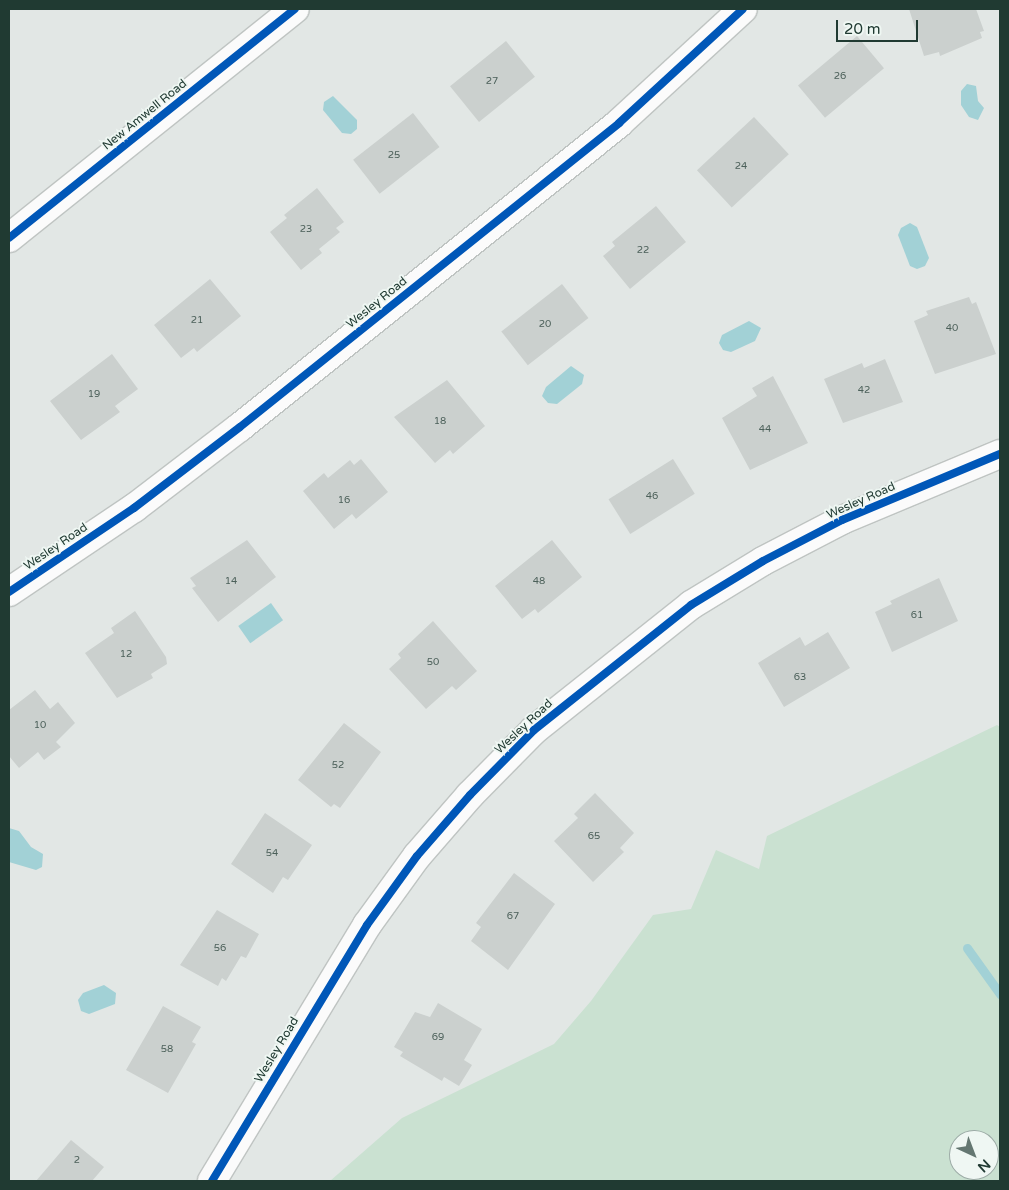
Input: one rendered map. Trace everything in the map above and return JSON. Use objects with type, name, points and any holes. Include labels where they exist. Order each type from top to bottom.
[{"type":"street","name":"New Amwell Road","points":[[9,238],[295,9]]},
{"type":"street","name":"Wesley Road","points":[[9,592],[134,508],[240,427],[619,123],[743,9]]},
{"type":"street","name":"Wesley Road","points":[[212,1181],[367,925],[429,842],[534,730],[684,610],[763,561],[842,520],[1000,454]]},
{"type":"green space","points":[[997,725],[1000,727],[1000,1181],[330,1181],[402,1118],[554,1044],[591,1001],[653,915],[691,909],[716,850],[759,869],[767,836]]},
{"type":"water","points":[[967,84],[976,86],[978,101],[984,108],[978,120],[969,117],[961,105],[961,91]]},
{"type":"water","points":[[333,96],[357,120],[357,129],[351,134],[342,133],[323,110],[324,102]]},
{"type":"water","points":[[910,223],[917,227],[929,258],[925,266],[917,269],[910,266],[898,235],[901,228]]},
{"type":"water","points":[[749,321],[761,328],[755,341],[731,352],[723,350],[719,343],[722,335]]},
{"type":"water","points":[[571,366],[584,375],[582,384],[557,404],[548,403],[542,396],[546,387]]},
{"type":"water","points":[[271,603],[283,620],[250,643],[238,626]]},
{"type":"water","points":[[9,828],[19,831],[31,847],[43,854],[42,867],[36,870],[9,862]]},
{"type":"water","points":[[104,985],[116,993],[115,1004],[89,1014],[81,1011],[78,1000],[83,993]]},
{"type":"building","points":[[909,9],[976,9],[984,31],[980,32],[982,38],[940,56],[939,52],[924,56]]},
{"type":"building","points":[[857,36],[884,68],[825,118],[798,85]]},
{"type":"building","points":[[506,41],[535,77],[479,122],[450,86]]},
{"type":"building","points":[[413,113],[439,147],[380,194],[353,160]]},
{"type":"building","points":[[754,117],[789,154],[732,207],[697,170]]},
{"type":"building","points":[[317,188],[344,222],[336,228],[340,232],[319,249],[322,253],[301,270],[270,232],[287,218],[284,215]]},
{"type":"building","points":[[656,206],[686,242],[630,289],[603,256],[615,246],[612,242]]},
{"type":"building","points":[[210,279],[241,316],[197,352],[194,348],[181,358],[154,325]]},
{"type":"building","points":[[562,284],[588,318],[528,365],[501,331]]},
{"type":"building","points":[[969,297],[972,304],[976,302],[996,354],[935,374],[914,321],[928,315],[926,311]]},
{"type":"building","points":[[112,354],[138,389],[115,406],[120,412],[81,440],[50,401]]},
{"type":"building","points":[[885,359],[903,402],[843,423],[824,379],[862,363],[864,368]]},
{"type":"building","points":[[773,376],[808,443],[750,470],[722,418],[757,396],[752,388]]},
{"type":"building","points":[[447,380],[485,426],[453,454],[450,450],[435,463],[394,417]]},
{"type":"building","points":[[361,459],[388,492],[356,519],[352,514],[334,529],[303,491],[324,473],[328,478],[350,460],[354,465]]},
{"type":"building","points":[[673,459],[695,494],[630,534],[609,499]]},
{"type":"building","points":[[247,540],[276,577],[218,622],[192,588],[196,586],[190,578]]},
{"type":"building","points":[[552,540],[582,577],[538,613],[535,609],[522,619],[495,586]]},
{"type":"building","points":[[939,578],[958,621],[892,652],[875,612],[892,604],[890,601]]},
{"type":"building","points":[[135,611],[166,657],[167,664],[151,674],[153,678],[117,698],[85,653],[114,633],[111,628]]},
{"type":"building","points":[[433,621],[477,671],[456,690],[452,686],[426,709],[389,669],[401,658],[398,654]]},
{"type":"building","points":[[828,632],[850,668],[784,707],[758,663],[800,637],[805,646]]},
{"type":"building","points":[[35,690],[50,709],[58,702],[75,723],[56,742],[61,747],[44,760],[38,752],[19,768],[9,756],[9,710]]},
{"type":"building","points":[[344,723],[381,752],[340,808],[334,804],[331,807],[298,780]]},
{"type":"building","points":[[595,793],[634,833],[620,848],[624,852],[593,882],[554,841],[578,818],[574,814]]},
{"type":"building","points":[[265,813],[312,845],[288,880],[283,877],[273,893],[231,864]]},
{"type":"building","points":[[514,873],[555,904],[508,970],[471,941],[481,927],[476,923]]},
{"type":"building","points":[[217,910],[259,934],[246,958],[241,956],[226,981],[222,978],[218,986],[180,965]]},
{"type":"building","points":[[438,1003],[482,1029],[464,1060],[472,1065],[459,1086],[444,1077],[442,1081],[400,1056],[403,1052],[394,1047],[415,1012],[430,1017]]},
{"type":"building","points":[[163,1006],[201,1027],[192,1042],[196,1044],[168,1093],[126,1070]]},
{"type":"building","points":[[71,1140],[104,1167],[92,1181],[36,1181]]},
{"type":"waterway","points":[[967,948],[1000,994]]},
{"type":"cycle path","points":[[9,238],[295,9]]},
{"type":"cycle path","points":[[9,592],[134,508],[240,427],[619,123],[743,9]]},
{"type":"cycle path","points":[[212,1181],[367,925],[417,856],[470,795],[534,730],[691,605],[763,561],[842,520],[1000,454]]}]
